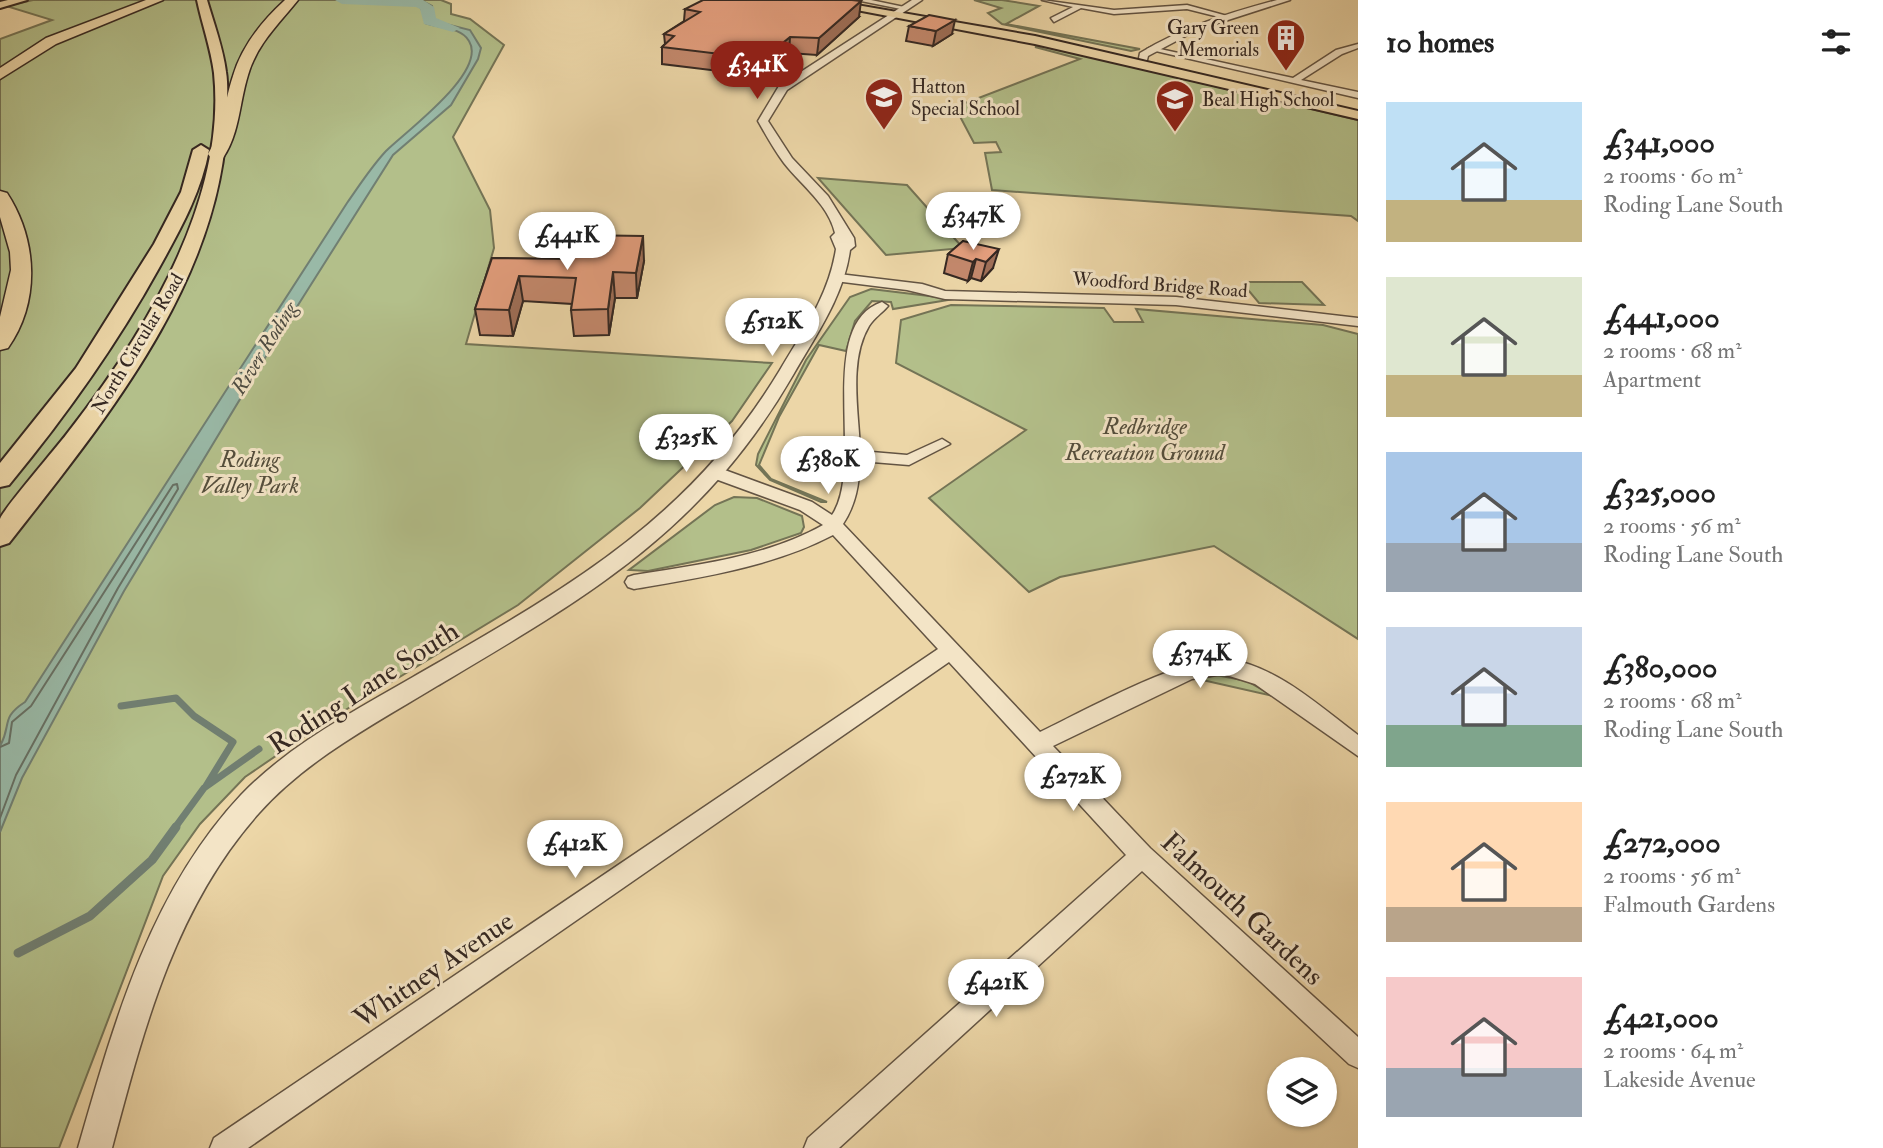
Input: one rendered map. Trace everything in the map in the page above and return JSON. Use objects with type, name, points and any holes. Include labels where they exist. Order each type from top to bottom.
[{"type":"highway","points":[[0,75],[51,41],[157,0]]},
{"type":"highway","name":"North Circular Road","points":[[0,480],[71,392],[100,349],[155,260],[193,182],[203,133],[205,92],[201,44],[190,0]]},
{"type":"highway","name":"North Circular Road","points":[[0,536],[89,422],[157,318],[195,241],[206,208],[217,154],[218,73],[211,28],[202,0]]},
{"type":"highway","points":[[217,154],[230,133],[240,77],[253,45],[292,0]]},
{"type":"highway","points":[[809,0],[901,11]]},
{"type":"highway","points":[[837,0],[1147,55],[1358,108]]},
{"type":"highway","points":[[1147,55],[1242,86],[1358,114]]},
{"type":"highway","points":[[0,197],[22,248],[18,294],[9,327],[0,343]]},
{"type":"main road","points":[[0,5],[22,0]]},
{"type":"street","points":[[859,0],[901,11],[918,0]]},
{"type":"street","points":[[1045,0],[1078,7],[1133,13],[1187,8],[1227,17]]},
{"type":"street","points":[[1147,55],[1188,36],[1188,32],[1227,17],[1286,0]]},
{"type":"street","points":[[1063,22],[1049,19],[1078,7]]},
{"type":"street","name":"Roding Lane South","points":[[95,1148],[136,1016],[175,912],[209,856],[251,803],[299,760],[350,726],[506,634],[613,565],[655,531],[716,473],[761,412],[839,278],[843,241],[833,212],[788,160],[763,121],[783,88],[901,11]]},
{"type":"street","points":[[1296,80],[1339,52],[1358,46]]},
{"type":"street","points":[[1147,55],[1296,80],[1358,95]]},
{"type":"street","name":"Woodford Bridge Road","points":[[839,278],[912,288],[922,292],[1198,303],[1358,322]]},
{"type":"street","points":[[1116,299],[1126,316]]},
{"type":"street","points":[[634,582],[715,569],[780,551],[834,525],[845,505],[854,456],[849,373],[863,325],[882,306]]},
{"type":"street","points":[[854,456],[909,460],[942,444]]},
{"type":"street","points":[[716,473],[806,506],[834,525]]},
{"type":"street","name":"Falmouth Gardens","points":[[834,525],[1142,856],[1358,1055]]},
{"type":"street","name":"Whitney Avenue","points":[[224,1148],[952,650]]},
{"type":"street","points":[[1038,743],[1186,673],[1208,666],[1231,667],[1258,677],[1358,747]]},
{"type":"street","points":[[818,1148],[1142,856]]},
{"type":"green space","name":"Roding Valley Park","points":[[33,0],[441,0],[451,4],[451,14],[470,19],[504,45],[453,137],[490,210],[494,248],[466,344],[772,363],[732,421],[640,508],[518,605],[324,723],[245,777],[200,824],[163,876],[59,1148],[0,1148],[0,39],[52,20],[6,6]]},
{"type":"green space","points":[[974,0],[1002,0],[1039,6],[1006,24],[1140,49],[1131,51],[1002,24],[988,13],[1001,8]]},
{"type":"green space","name":"Beal High School","points":[[1045,46],[1358,120],[1358,221],[1351,216],[992,190],[985,153],[1001,152],[996,142],[974,143],[955,107],[1080,59],[1035,47]]},
{"type":"green space","points":[[818,178],[907,185],[963,248],[886,255]]},
{"type":"green space","points":[[1248,282],[1302,282],[1324,305],[1259,303],[1244,285]]},
{"type":"green space","points":[[871,289],[954,299],[893,309],[891,302],[872,301],[855,321],[846,351],[819,345],[779,417],[759,465],[771,479],[827,502],[821,502],[770,480],[756,465],[758,454],[806,360],[850,297]]},
{"type":"green space","name":"Redbridge Recreation Ground","points":[[951,305],[1104,308],[1114,322],[1143,322],[1136,309],[1323,325],[1358,334],[1358,639],[1214,546],[1060,577],[1029,592],[929,498],[1026,430],[896,363],[901,320]]},
{"type":"green space","points":[[734,497],[757,498],[802,516],[804,527],[801,533],[751,550],[648,571],[629,570],[715,505]]},
{"type":"green space","points":[[1216,675],[1247,681],[1273,696],[1198,679]]},
{"type":"water","points":[[424,2],[432,6],[434,21],[470,30],[481,48],[478,59],[451,105],[393,155],[274,343],[124,591],[22,778],[0,832],[0,746],[9,717],[25,702],[375,163],[442,100],[467,69],[472,54],[469,41],[455,30],[425,23],[426,17],[419,5]]},
{"type":"building","points":[[703,0],[861,1],[819,38],[790,37],[773,51],[731,44],[720,54],[662,47],[674,36],[664,34],[700,12],[685,9]]},
{"type":"building","points":[[929,15],[955,20],[936,31],[909,26]]},
{"type":"building","points":[[577,235],[643,236],[636,273],[613,272],[608,309],[571,310],[576,278],[519,276],[509,310],[475,309],[492,258],[570,259]]},
{"type":"building","points":[[963,241],[999,249],[986,262],[976,259],[973,262],[948,254]]},
{"type":"waterway","name":"River Roding","points":[[342,0],[419,3],[427,7],[429,21],[453,28]]},
{"type":"waterway","points":[[121,706],[176,698],[194,716],[233,742],[206,786]]},
{"type":"waterway","points":[[174,829],[204,788],[259,749]]},
{"type":"waterway","points":[[18,953],[90,916],[152,860],[176,827]]},
{"type":"place","name":"Gary Green Memorials","points":[[1286,72]]},
{"type":"place","name":"Hatton Special School","points":[[884,131]]},
{"type":"place","name":"Beal High School","points":[[1175,133]]}]
